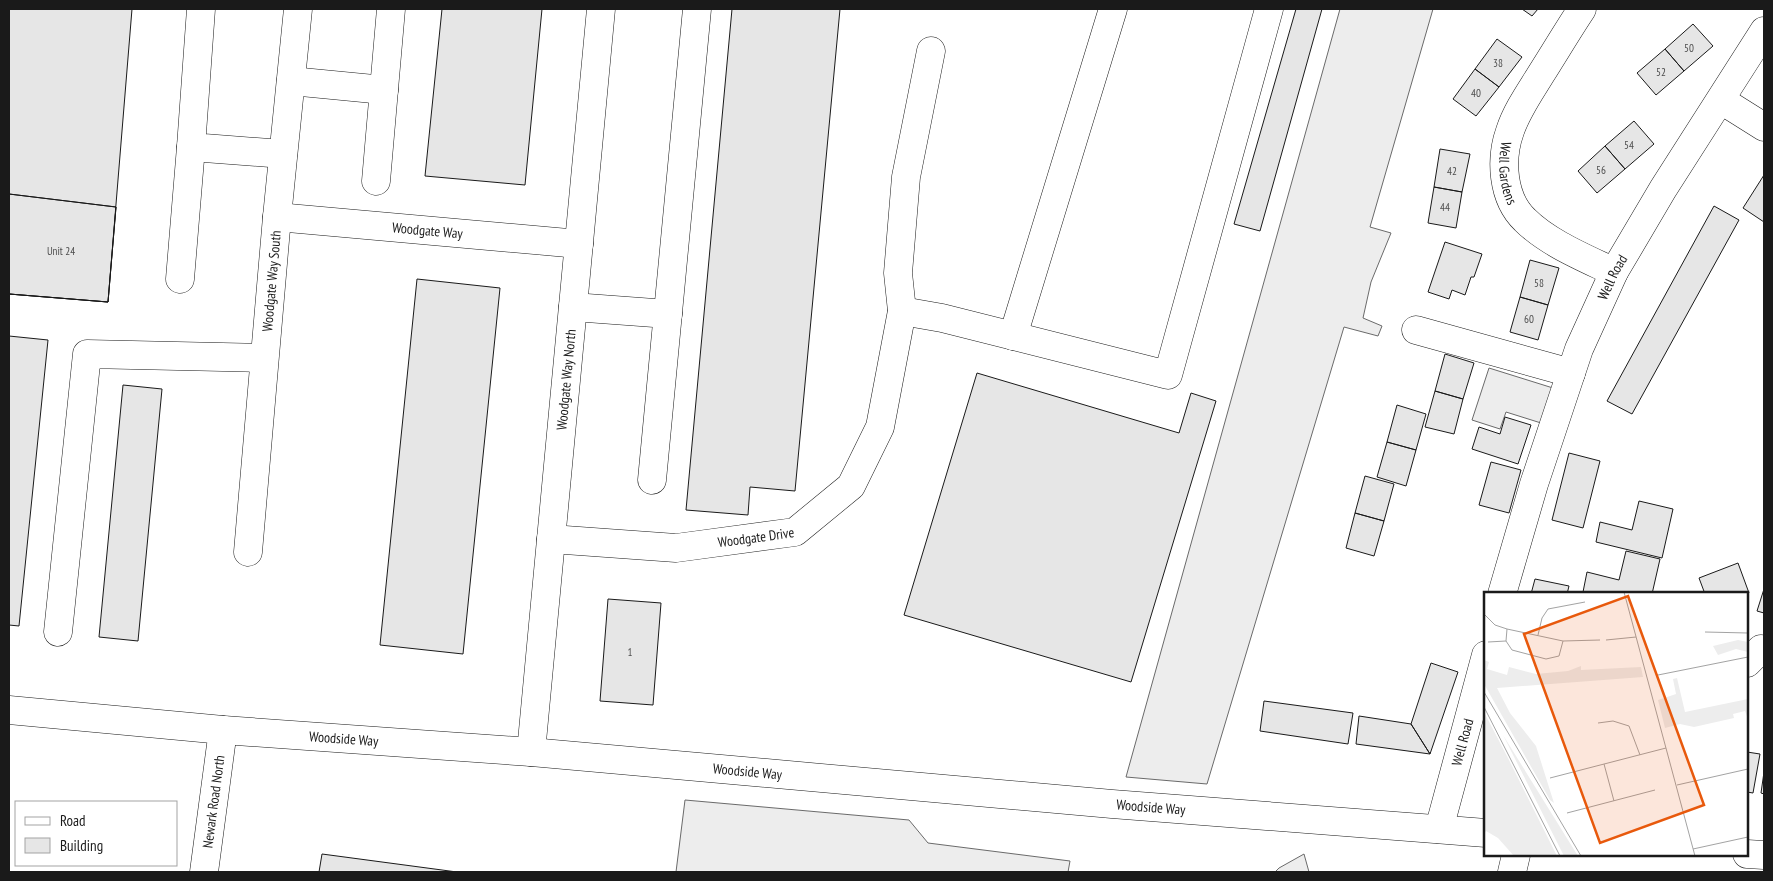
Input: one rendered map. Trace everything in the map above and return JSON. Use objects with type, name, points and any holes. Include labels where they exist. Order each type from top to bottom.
[{"type":"street","points":[[180,280],[201,9]]},
{"type":"street","name":"Woodgate Way South","points":[[248,552],[264,358],[298,9]]},
{"type":"street","points":[[376,181],[391,9]]},
{"type":"street","name":"Woodgate Way North","points":[[531,752],[601,9]]},
{"type":"street","points":[[652,480],[697,9]]},
{"type":"street","points":[[1013,336],[1113,9]]},
{"type":"street","points":[[902,310],[942,318],[1168,375],[1269,9]]},
{"type":"street","name":"Well Gardens","points":[[1582,9],[1524,101],[1510,131],[1504,157],[1506,186],[1513,204],[1524,220],[1542,234],[1614,272]]},
{"type":"street","name":"Well Road","points":[[1502,592],[1534,484],[1579,350],[1614,272],[1663,189],[1764,31]]},
{"type":"street","name":"Woodgate Drive","points":[[551,539],[676,548],[794,532],[851,486],[880,427],[902,310],[898,273],[906,177],[931,51]]},
{"type":"street","points":[[291,81],[384,90]]},
{"type":"street","points":[[1721,100],[1764,127]]},
{"type":"street","points":[[191,147],[283,154]]},
{"type":"street","name":"Woodgate Way","points":[[277,217],[579,244]]},
{"type":"street","points":[[573,307],[668,314]]},
{"type":"street","points":[[1416,330],[1571,373]]},
{"type":"street","points":[[58,632],[87,354],[264,358]]},
{"type":"street","name":"Well Road","points":[[1439,829],[1484,662]]},
{"type":"street","name":"Woodside Way","points":[[9,710],[223,730],[531,752],[1112,804],[1484,833]]},
{"type":"street","name":"Newark Road North","points":[[204,872],[223,730]]},
{"type":"street","points":[[1748,854],[1764,855]]},
{"type":"street","points":[[1512,872],[1516,856]]},
{"type":"shaded area","points":[[1340,9],[1433,9],[1370,227],[1391,233],[1371,282],[1363,318],[1382,326],[1378,336],[1344,327],[1207,784],[1126,777]]},
{"type":"shaded area","points":[[1489,368],[1553,388],[1541,423],[1506,412],[1500,429],[1472,420]]},
{"type":"shaded area","points":[[685,800],[909,820],[928,843],[1070,861],[1068,872],[676,872]]},
{"type":"shaded area","points":[[1304,854],[1309,872],[1275,872],[1279,868]]},
{"type":"building","points":[[9,9],[132,9],[108,302],[9,294]]},
{"type":"building","points":[[442,9],[542,9],[525,185],[425,176]]},
{"type":"building","points":[[732,9],[840,9],[795,491],[750,487],[748,515],[686,510]]},
{"type":"building","points":[[1296,9],[1322,9],[1260,231],[1234,224]]},
{"type":"building","points":[[1522,9],[1538,9],[1532,16]]},
{"type":"building","points":[[1693,24],[1713,46],[1684,71],[1665,49]]},
{"type":"building","points":[[1497,39],[1522,57],[1499,87],[1475,69]]},
{"type":"building","points":[[1665,49],[1684,71],[1656,95],[1637,73]]},
{"type":"building","points":[[1475,69],[1499,87],[1476,116],[1453,99]]},
{"type":"building","points":[[1634,121],[1654,144],[1625,169],[1605,146]]},
{"type":"building","points":[[1605,146],[1625,169],[1597,193],[1578,171]]},
{"type":"building","points":[[1440,149],[1470,154],[1462,192],[1434,187]]},
{"type":"building","points":[[1764,175],[1764,222],[1743,208]]},
{"type":"building","points":[[1434,187],[1462,192],[1456,228],[1428,223]]},
{"type":"building","points":[[9,194],[116,207],[108,302],[9,294]]},
{"type":"building","points":[[9,194],[116,207],[108,302],[9,294]]},
{"type":"building","points":[[1714,206],[1739,220],[1632,414],[1607,401]]},
{"type":"building","points":[[1445,242],[1482,254],[1465,295],[1452,290],[1449,299],[1428,292]]},
{"type":"building","points":[[1530,260],[1559,268],[1548,305],[1520,297]]},
{"type":"building","points":[[417,279],[500,288],[463,654],[380,645]]},
{"type":"building","points":[[1520,297],[1548,305],[1538,340],[1510,332]]},
{"type":"building","points":[[9,336],[48,340],[19,626],[9,625]]},
{"type":"building","points":[[1445,354],[1474,363],[1463,399],[1435,391]]},
{"type":"building","points":[[977,373],[1179,433],[1191,393],[1216,401],[1131,682],[904,615]]},
{"type":"building","points":[[123,385],[162,389],[138,641],[99,637]]},
{"type":"building","points":[[1435,391],[1463,399],[1454,434],[1425,427]]},
{"type":"building","points":[[1397,405],[1426,414],[1416,450],[1387,442]]},
{"type":"building","points":[[1505,417],[1531,425],[1518,464],[1472,449],[1479,427],[1500,434]]},
{"type":"building","points":[[1387,442],[1416,450],[1406,486],[1377,477]]},
{"type":"building","points":[[1569,453],[1600,461],[1583,528],[1552,520]]},
{"type":"building","points":[[1491,462],[1521,470],[1509,513],[1479,505]]},
{"type":"building","points":[[1365,476],[1394,484],[1384,521],[1355,513]]},
{"type":"building","points":[[1639,501],[1673,509],[1662,558],[1596,542],[1600,522],[1632,530]]},
{"type":"building","points":[[1355,513],[1384,521],[1374,556],[1346,548]]},
{"type":"building","points":[[1626,551],[1660,559],[1652,592],[1583,592],[1587,572],[1619,580]]},
{"type":"building","points":[[1738,563],[1749,593],[1704,592],[1699,578]]},
{"type":"building","points":[[1535,579],[1569,586],[1568,592],[1532,592]]},
{"type":"building","points":[[1764,589],[1764,613],[1757,611]]},
{"type":"building","points":[[608,599],[661,603],[653,705],[600,701]]},
{"type":"building","points":[[1431,663],[1458,672],[1430,754],[1411,724]]},
{"type":"building","points":[[1264,701],[1353,713],[1348,744],[1260,731]]},
{"type":"building","points":[[1359,716],[1411,724],[1430,754],[1356,744]]},
{"type":"building","points":[[1748,752],[1760,754],[1753,793],[1748,792]]},
{"type":"building","points":[[1764,772],[1764,794],[1761,793]]},
{"type":"building","points":[[322,854],[457,872],[319,872]]}]
